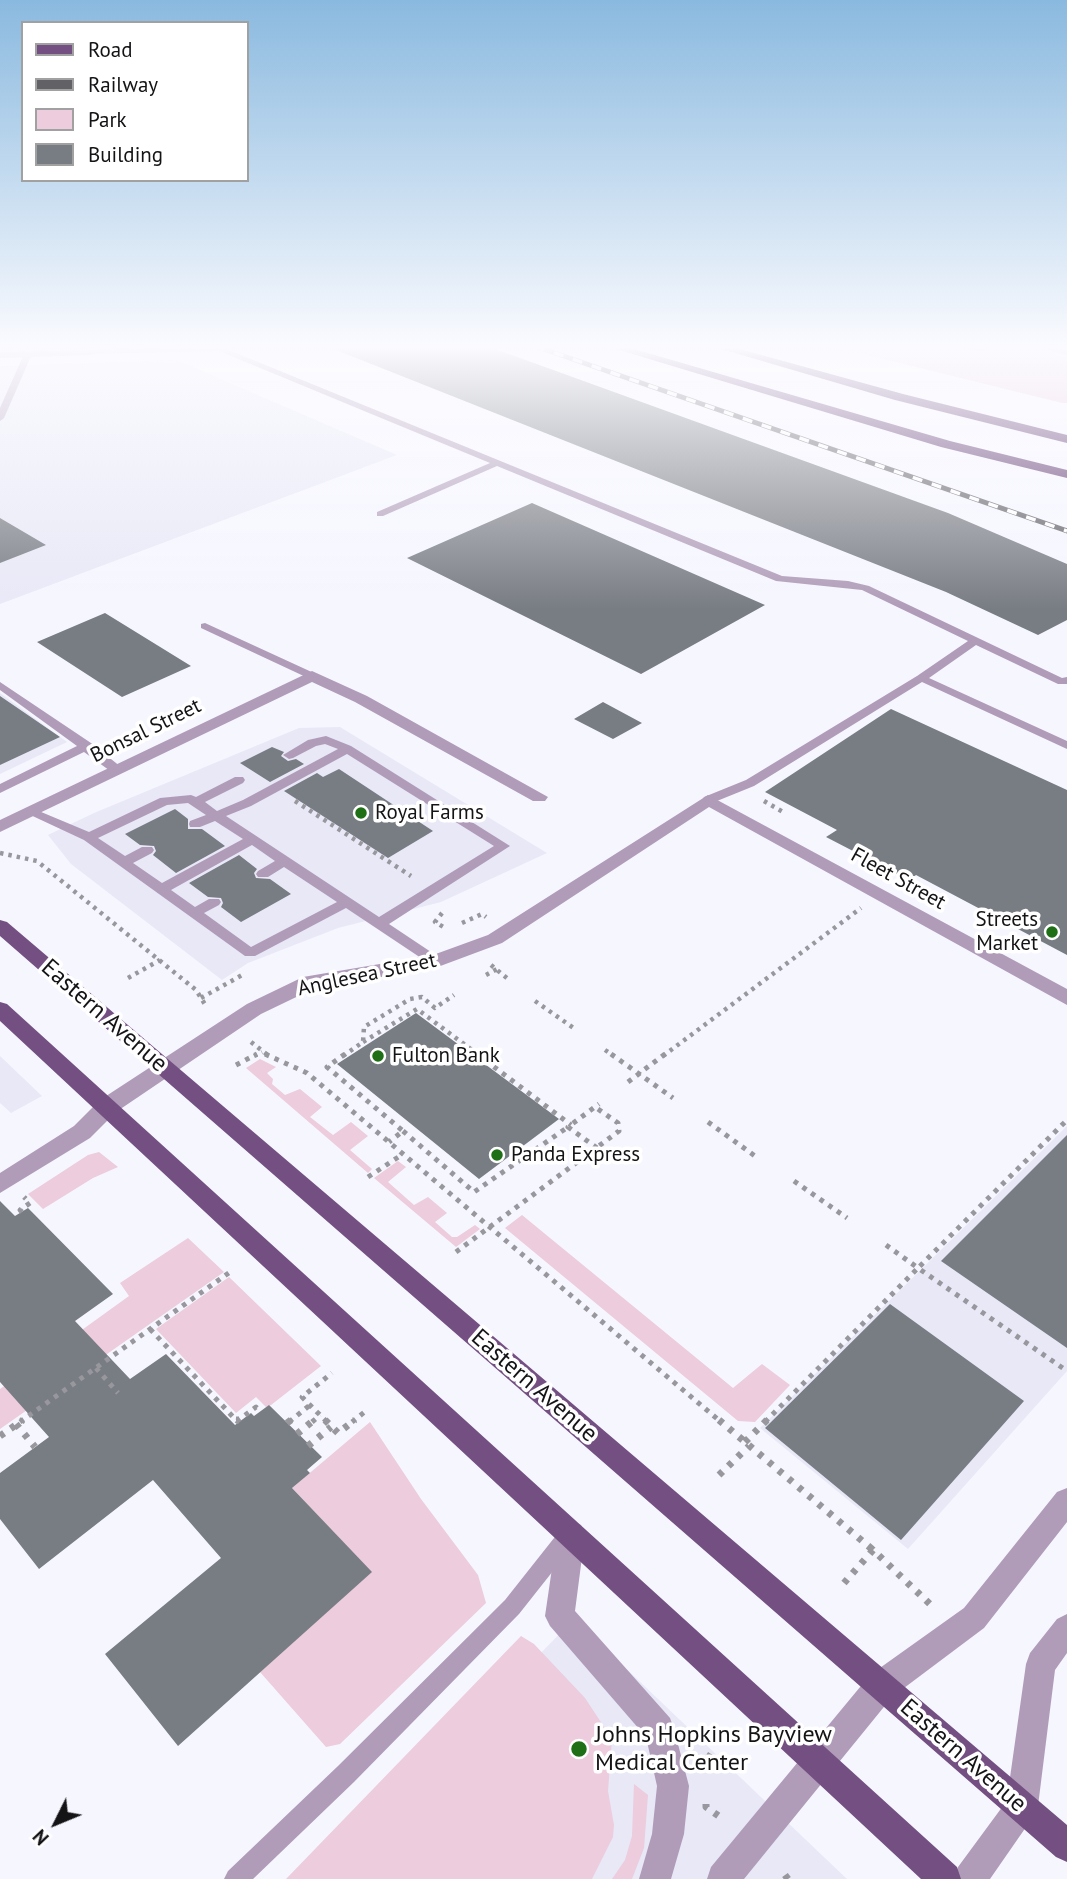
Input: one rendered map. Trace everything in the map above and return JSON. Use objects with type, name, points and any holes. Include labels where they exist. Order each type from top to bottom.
[{"type":"highway","points":[[911,434],[1067,474]]},
{"type":"highway","points":[[1046,434],[1067,439]]},
{"type":"main road","name":"Eastern Avenue","points":[[0,926],[1067,1846]]},
{"type":"main road","points":[[0,1009],[945,1879]]},
{"type":"street","name":"Bonsal Street","points":[[2,823],[312,676]]},
{"type":"street","points":[[312,676],[361,699],[540,797]]},
{"type":"street","name":"Anglesea Street","points":[[0,1184],[82,1132],[108,1106],[254,1009],[310,982],[435,961],[495,939],[708,800]]},
{"type":"street","name":"Fleet Street","points":[[708,800],[1067,998]]},
{"type":"street","points":[[723,1879],[881,1686],[974,1618],[1067,1502]]},
{"type":"street","points":[[571,1534],[560,1616],[659,1729],[673,1786],[668,1834],[654,1879]]},
{"type":"street","points":[[970,1879],[1022,1806],[1041,1664],[1067,1629]]},
{"type":"lane","points":[[426,434],[780,579],[848,584],[865,588],[1062,682],[1067,680]]},
{"type":"lane","points":[[380,514],[497,463]]},
{"type":"lane","points":[[205,625],[312,676]]},
{"type":"lane","points":[[708,800],[750,783],[921,678],[975,640]]},
{"type":"lane","points":[[921,678],[1067,745]]},
{"type":"lane","points":[[0,685],[117,770]]},
{"type":"lane","points":[[289,755],[312,743],[326,740],[347,749],[503,846],[380,923]]},
{"type":"lane","points":[[0,789],[87,746]]},
{"type":"lane","points":[[195,824],[214,814],[247,803],[347,749]]},
{"type":"lane","points":[[196,802],[239,780]]},
{"type":"lane","points":[[89,837],[164,801],[191,799],[435,961]]},
{"type":"lane","points":[[30,812],[89,837],[250,953],[348,901]]},
{"type":"lane","points":[[162,890],[253,839]]},
{"type":"lane","points":[[124,862],[147,850]]},
{"type":"lane","points":[[263,874],[285,861]]},
{"type":"lane","points":[[195,913],[214,902]]},
{"type":"lane","points":[[236,1879],[346,1774],[512,1607],[571,1534]]},
{"type":"path","points":[[287,797],[414,879],[405,885]]},
{"type":"path","points":[[0,853],[37,861],[196,990],[206,1006]]},
{"type":"path","points":[[628,1082],[870,902]]},
{"type":"path","points":[[440,908],[444,910],[435,922],[446,930],[482,914],[487,918],[478,925]]},
{"type":"path","points":[[128,978],[160,960]]},
{"type":"path","points":[[487,962],[508,979]]},
{"type":"path","points":[[486,975],[497,970]]},
{"type":"path","points":[[363,1042],[364,1027],[407,1001],[422,997],[435,1008],[454,995]]},
{"type":"path","points":[[407,1001],[597,1148]]},
{"type":"path","points":[[535,1001],[575,1029]]},
{"type":"path","points":[[417,1009],[327,1067],[474,1192],[597,1105],[618,1123],[619,1131],[492,1228],[456,1252]]},
{"type":"path","points":[[248,1040],[262,1052],[307,1073],[873,1549],[933,1607]]},
{"type":"path","points":[[605,1050],[673,1097]]},
{"type":"path","points":[[236,1065],[262,1052]]},
{"type":"path","points":[[719,1475],[918,1268],[1067,1120]]},
{"type":"path","points":[[708,1122],[755,1156]]},
{"type":"path","points":[[389,1142],[403,1131]]},
{"type":"path","points":[[368,1177],[403,1154]]},
{"type":"path","points":[[794,1181],[847,1218]]},
{"type":"path","points":[[22,1194],[30,1203],[20,1210],[22,1212]]},
{"type":"path","points":[[886,1245],[1067,1371]]},
{"type":"path","points":[[0,1436],[230,1272]]},
{"type":"path","points":[[150,1329],[237,1421],[256,1407],[260,1411]]},
{"type":"path","points":[[96,1368],[118,1393]]},
{"type":"path","points":[[332,1373],[302,1397],[338,1433],[367,1410]]},
{"type":"path","points":[[286,1423],[310,1405]]},
{"type":"path","points":[[297,1434],[320,1415]]},
{"type":"path","points":[[16,1424],[35,1447]]},
{"type":"path","points":[[308,1446],[331,1427]]},
{"type":"path","points":[[844,1583],[873,1549]]},
{"type":"shaded area","points":[[0,434],[348,434],[397,455],[0,604]]},
{"type":"shaded area","points":[[0,693],[67,742],[0,774]]},
{"type":"shaded area","points":[[340,727],[547,853],[441,902],[338,928],[248,963],[222,980],[71,864],[48,835],[94,813],[299,728]]},
{"type":"shaded area","points":[[0,1056],[42,1096],[11,1113],[0,1103]]},
{"type":"shaded area","points":[[1067,1126],[1067,1371],[908,1549],[760,1428]]},
{"type":"shaded area","name":"Johns Hopkins Bayview Medical Center","points":[[574,1619],[847,1879],[320,1879]]},
{"type":"green space","points":[[260,1059],[276,1067],[267,1073],[273,1079],[272,1084],[285,1095],[300,1089],[322,1107],[310,1117],[333,1135],[351,1122],[368,1136],[350,1150],[372,1169],[368,1173],[246,1068]]},
{"type":"green space","points":[[99,1152],[118,1167],[93,1178],[43,1209],[28,1194],[88,1155]]},
{"type":"green space","points":[[398,1161],[406,1167],[388,1182],[414,1205],[428,1197],[447,1213],[435,1222],[452,1237],[457,1237],[475,1225],[480,1229],[456,1247],[374,1178]]},
{"type":"green space","points":[[522,1215],[733,1388],[762,1364],[790,1385],[755,1422],[738,1421],[505,1228]]},
{"type":"green space","points":[[188,1238],[224,1272],[0,1429],[0,1389],[129,1296],[120,1283]]},
{"type":"green space","points":[[229,1277],[321,1366],[271,1405],[266,1407],[256,1397],[236,1413],[156,1329]]},
{"type":"green space","points":[[370,1422],[421,1499],[478,1575],[486,1603],[340,1744],[326,1747],[260,1672],[371,1572],[292,1488]]},
{"type":"green space","points":[[521,1636],[534,1644],[585,1698],[612,1739],[608,1791],[614,1825],[613,1837],[592,1879],[286,1879]]},
{"type":"green space","points":[[634,1784],[648,1795],[644,1848],[632,1879],[612,1879],[625,1860],[632,1836]]},
{"type":"building","points":[[547,434],[729,434],[948,513],[1067,564],[1067,620],[1038,635],[946,592]]},
{"type":"building","points":[[532,503],[765,605],[641,674],[407,558]]},
{"type":"building","points":[[0,518],[46,545],[0,563]]},
{"type":"building","points":[[105,613],[191,666],[122,697],[37,642]]},
{"type":"building","points":[[0,696],[60,737],[0,765]]},
{"type":"building","points":[[603,702],[642,723],[613,739],[574,719]]},
{"type":"building","points":[[891,709],[1067,790],[1067,955],[916,875],[909,880],[826,837],[837,830],[765,792]]},
{"type":"building","points":[[272,747],[284,752],[281,756],[288,761],[296,759],[304,764],[270,782],[240,763]]},
{"type":"building","name":"Royal Farms","points":[[339,769],[433,831],[388,858],[284,791],[317,773],[323,777]]},
{"type":"building","points":[[175,809],[188,819],[188,829],[202,829],[225,846],[176,873],[153,855],[156,851],[154,846],[140,845],[125,834]]},
{"type":"building","points":[[239,855],[257,869],[254,873],[256,878],[270,879],[291,894],[241,922],[221,907],[221,898],[208,897],[189,883]]},
{"type":"building","points":[[416,1013],[559,1119],[479,1179],[337,1064]]},
{"type":"building","points":[[1067,1135],[1067,1348],[941,1261]]},
{"type":"building","points":[[0,1201],[15,1216],[28,1208],[113,1294],[75,1321],[130,1379],[166,1354],[235,1425],[251,1413],[254,1416],[269,1405],[322,1457],[307,1470],[310,1473],[292,1488],[372,1572],[178,1746],[105,1654],[221,1558],[153,1480],[39,1569],[0,1519],[0,1473],[49,1437],[0,1382]]},
{"type":"building","points":[[890,1304],[1024,1401],[901,1540],[765,1428]]},
{"type":"railway","points":[[787,434],[1067,531]]},
{"type":"place","name":"Royal Farms","points":[[361,813]]},
{"type":"place","name":"Streets Market","points":[[1052,932]]},
{"type":"place","name":"Fulton Bank","points":[[378,1056]]},
{"type":"place","name":"Panda Express","points":[[497,1155]]},
{"type":"place","name":"Johns Hopkins Bayview Medical Center","points":[[579,1749]]}]
